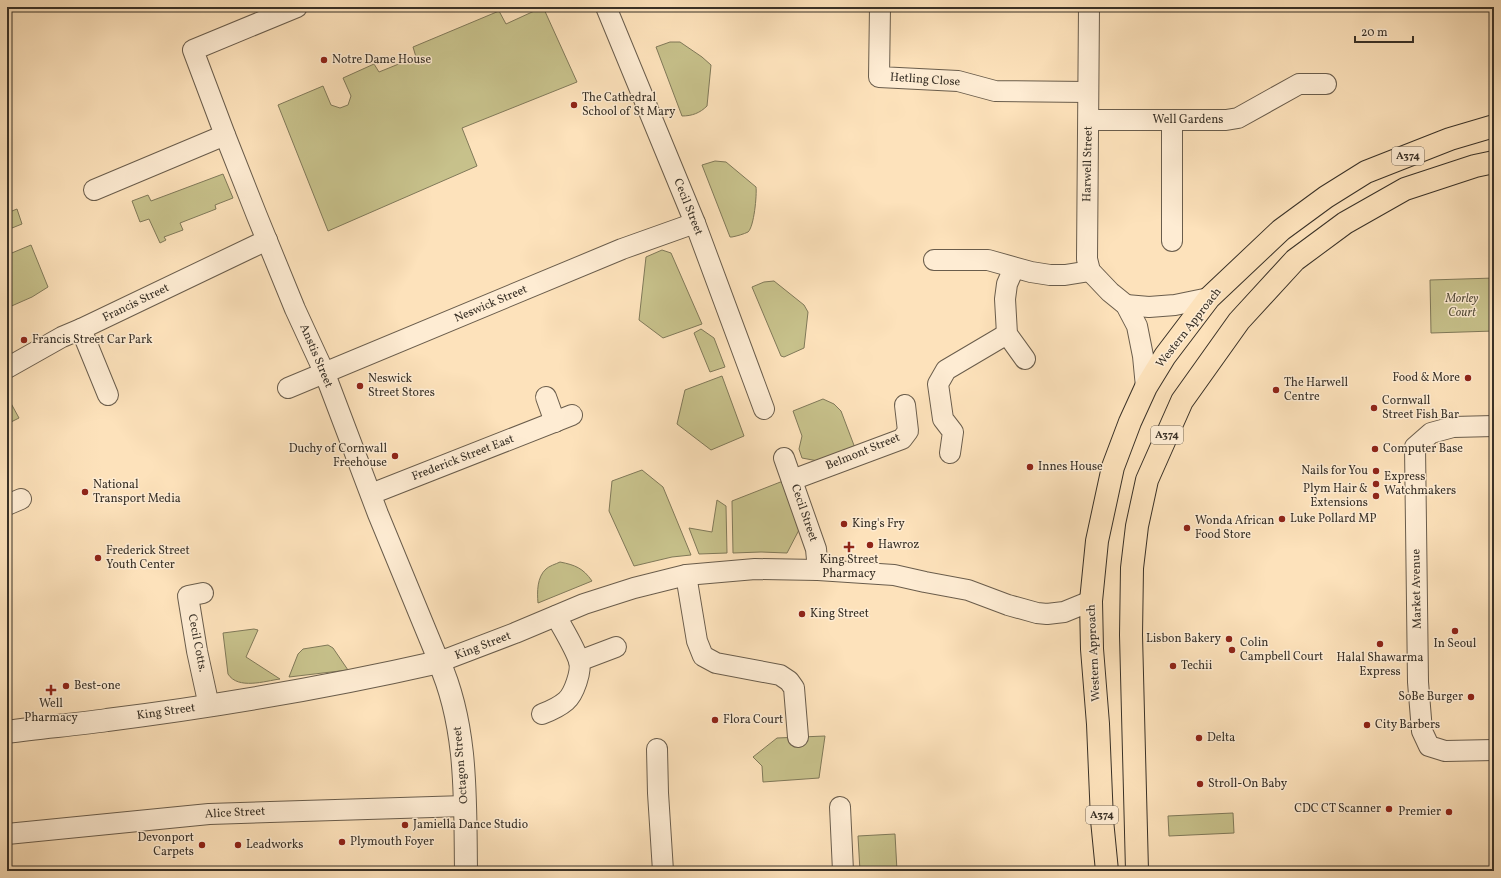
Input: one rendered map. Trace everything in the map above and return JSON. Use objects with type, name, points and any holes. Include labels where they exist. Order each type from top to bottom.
[{"type":"main road","name":"Western Approach","points":[[1107,871],[1102,820],[1099,738],[1092,649],[1091,601],[1097,541],[1113,467],[1130,422],[1146,387],[1165,356],[1209,298],[1281,230],[1326,197],[1366,172],[1450,139],[1494,126]]},
{"type":"main road","name":"A374","points":[[1136,871],[1131,635],[1132,568],[1137,526],[1147,480],[1182,401],[1239,321],[1295,260],[1345,223],[1405,189],[1475,166],[1494,162]]},
{"type":"street","name":"Anstis Street","points":[[297,7],[193,50],[267,240],[295,309],[324,374],[378,514],[439,662]]},
{"type":"street","name":"Cecil Street","points":[[606,7],[695,223],[764,409]]},
{"type":"street","name":"Hetling Close","points":[[880,7],[880,77],[958,81],[995,91],[1088,92]]},
{"type":"street","name":"Harwell Street","points":[[1089,7],[1087,259],[1090,271]]},
{"type":"street","name":"Well Gardens","points":[[1089,120],[1226,120],[1238,118],[1299,84],[1326,84]]},
{"type":"street","points":[[1172,120],[1172,241]]},
{"type":"street","points":[[94,190],[225,135]]},
{"type":"street","name":"Neswick Street","points":[[288,388],[622,249],[695,223]]},
{"type":"street","name":"Francis Street","points":[[7,368],[62,337],[81,330],[267,240]]},
{"type":"street","points":[[934,260],[988,260],[1014,268],[1050,275],[1065,275],[1090,271],[1110,292],[1126,305],[1137,326],[1143,356],[1146,387]]},
{"type":"street","points":[[1014,268],[1007,284],[1005,299],[1006,334],[1025,359]]},
{"type":"street","points":[[1126,305],[1149,307],[1175,305],[1209,298]]},
{"type":"street","points":[[81,330],[108,394]]},
{"type":"street","points":[[950,453],[953,432],[943,419],[938,384],[946,370],[1006,334]]},
{"type":"street","name":"Frederick Street East","points":[[371,494],[563,418],[546,397]]},
{"type":"street","name":"Belmont Street","points":[[792,480],[902,439],[908,431],[905,406]]},
{"type":"street","name":"Market Avenue","points":[[1494,426],[1453,427],[1431,433],[1415,447],[1418,682],[1422,731],[1429,746],[1445,751],[1494,750]]},
{"type":"street","name":"Cecil Street","points":[[784,458],[816,549],[818,570]]},
{"type":"street","name":"King Street","points":[[7,732],[105,721],[209,706],[369,678],[439,662],[584,604],[634,588],[686,575],[756,569],[818,570],[894,575],[968,590],[1008,605],[1042,614],[1064,612],[1091,601]]},
{"type":"street","points":[[686,575],[697,642],[703,656],[716,663],[780,675],[790,681],[794,688],[798,737]]},
{"type":"street","name":"Cecil Cotts.","points":[[203,593],[188,596],[197,651],[209,706]]},
{"type":"street","points":[[542,714],[554,709],[567,700],[576,686],[579,673],[579,661],[556,616]]},
{"type":"street","points":[[579,661],[616,647]]},
{"type":"street","name":"Octagon Street","points":[[439,662],[448,683],[460,738],[465,806],[466,871]]},
{"type":"street","points":[[657,749],[663,871]]},
{"type":"street","name":"Alice Street","points":[[7,834],[209,814],[465,806]]},
{"type":"street","points":[[840,807],[843,871]]},
{"type":"green space","points":[[543,7],[577,82],[462,128],[477,166],[328,231],[278,105],[323,86],[331,105],[340,108],[348,105],[351,96],[343,78],[374,64],[379,72],[416,57],[413,47],[499,11],[506,24]]},
{"type":"green space","points":[[670,42],[680,42],[711,65],[707,106],[702,111],[692,115],[682,116],[656,47]]},
{"type":"green space","points":[[715,161],[726,162],[756,187],[752,224],[746,233],[730,237],[702,165]]},
{"type":"green space","points":[[223,174],[233,198],[215,205],[216,209],[180,223],[183,230],[164,237],[166,240],[160,243],[149,219],[140,222],[132,201],[148,195],[151,201]]},
{"type":"green space","points":[[17,209],[22,224],[7,230],[7,213]]},
{"type":"green space","points":[[31,245],[48,287],[32,297],[7,308],[7,255]]},
{"type":"green space","points":[[662,250],[671,253],[702,324],[663,338],[639,320],[646,257]]},
{"type":"green space","name":"Morley Court","points":[[1494,278],[1494,331],[1431,333],[1430,280]]},
{"type":"green space","points":[[774,281],[804,305],[808,312],[804,348],[784,357],[781,356],[752,287],[764,282]]},
{"type":"green space","points":[[701,329],[714,338],[725,367],[710,372],[694,333]]},
{"type":"green space","points":[[722,376],[744,436],[711,450],[677,424],[685,390]]},
{"type":"green space","points":[[7,396],[19,418],[7,424]]},
{"type":"green space","points":[[823,399],[834,404],[841,411],[855,448],[818,461],[802,458],[799,449],[802,436],[793,411]]},
{"type":"green space","points":[[642,470],[663,487],[691,555],[672,557],[634,566],[609,511],[612,481]]},
{"type":"green space","points":[[783,481],[800,528],[787,553],[733,553],[732,501]]},
{"type":"green space","points":[[717,500],[726,506],[727,553],[699,554],[689,528],[712,532]]},
{"type":"green space","points":[[560,562],[570,564],[578,568],[592,581],[538,603],[539,580],[543,572],[547,568]]},
{"type":"green space","points":[[254,629],[258,630],[246,657],[280,679],[260,683],[245,683],[232,679],[228,674],[223,633]]},
{"type":"green space","points":[[328,645],[333,648],[348,670],[289,677],[298,654],[303,649]]},
{"type":"green space","points":[[825,736],[819,778],[763,782],[762,766],[753,757],[777,738]]},
{"type":"green space","points":[[1233,813],[1234,833],[1169,836],[1168,816]]},
{"type":"green space","points":[[895,834],[897,871],[860,871],[858,836]]},
{"type":"place","name":"Notre Dame House","points":[[324,60]]},
{"type":"place","name":"The Cathedral School of St Mary","points":[[574,105]]},
{"type":"place","name":"Francis Street Car Park","points":[[24,340]]},
{"type":"place","name":"Food & More","points":[[1468,378]]},
{"type":"place","name":"Neswick Street Stores","points":[[360,386]]},
{"type":"place","name":"The Harwell Centre","points":[[1276,390]]},
{"type":"place","name":"Cornwall Street Fish Bar","points":[[1374,408]]},
{"type":"place","name":"Computer Base","points":[[1375,449]]},
{"type":"place","name":"Duchy of Cornwall Freehouse","points":[[395,456]]},
{"type":"place","name":"Innes House","points":[[1030,467]]},
{"type":"place","name":"Nails for You","points":[[1376,471]]},
{"type":"place","name":"Express Watchmakers","points":[[1376,484]]},
{"type":"place","name":"National Transport Media","points":[[85,492]]},
{"type":"place","name":"Plym Hair & Extensions","points":[[1376,496]]},
{"type":"place","name":"Luke Pollard MP","points":[[1282,519]]},
{"type":"place","name":"King's Fry","points":[[844,524]]},
{"type":"place","name":"Wonda African Food Store","points":[[1187,528]]},
{"type":"place","name":"Hawroz","points":[[870,545]]},
{"type":"place","name":"King Street Pharmacy","points":[[849,547]]},
{"type":"place","name":"Frederick Street Youth Center","points":[[98,558]]},
{"type":"place","name":"King Street","points":[[802,614]]},
{"type":"place","name":"In Seoul","points":[[1455,631]]},
{"type":"place","name":"Lisbon Bakery","points":[[1229,639]]},
{"type":"place","name":"Halal Shawarma Express","points":[[1380,644]]},
{"type":"place","name":"Colin Campbell Court","points":[[1232,650]]},
{"type":"place","name":"Techii","points":[[1173,666]]},
{"type":"place","name":"Best-one","points":[[66,686]]},
{"type":"place","name":"Well Pharmacy","points":[[51,690]]},
{"type":"place","name":"SoBe Burger","points":[[1471,697]]},
{"type":"place","name":"Flora Court","points":[[715,720]]},
{"type":"place","name":"City Barbers","points":[[1367,725]]},
{"type":"place","name":"Delta","points":[[1199,738]]},
{"type":"place","name":"Stroll-On Baby","points":[[1200,784]]},
{"type":"place","name":"CDC CT Scanner","points":[[1389,809]]},
{"type":"place","name":"Premier","points":[[1449,812]]},
{"type":"place","name":"Jamiella Dance Studio","points":[[405,825]]},
{"type":"place","name":"Plymouth Foyer","points":[[342,842]]},
{"type":"place","name":"Devonport Carpets","points":[[202,845]]},
{"type":"place","name":"Leadworks","points":[[238,845]]}]
